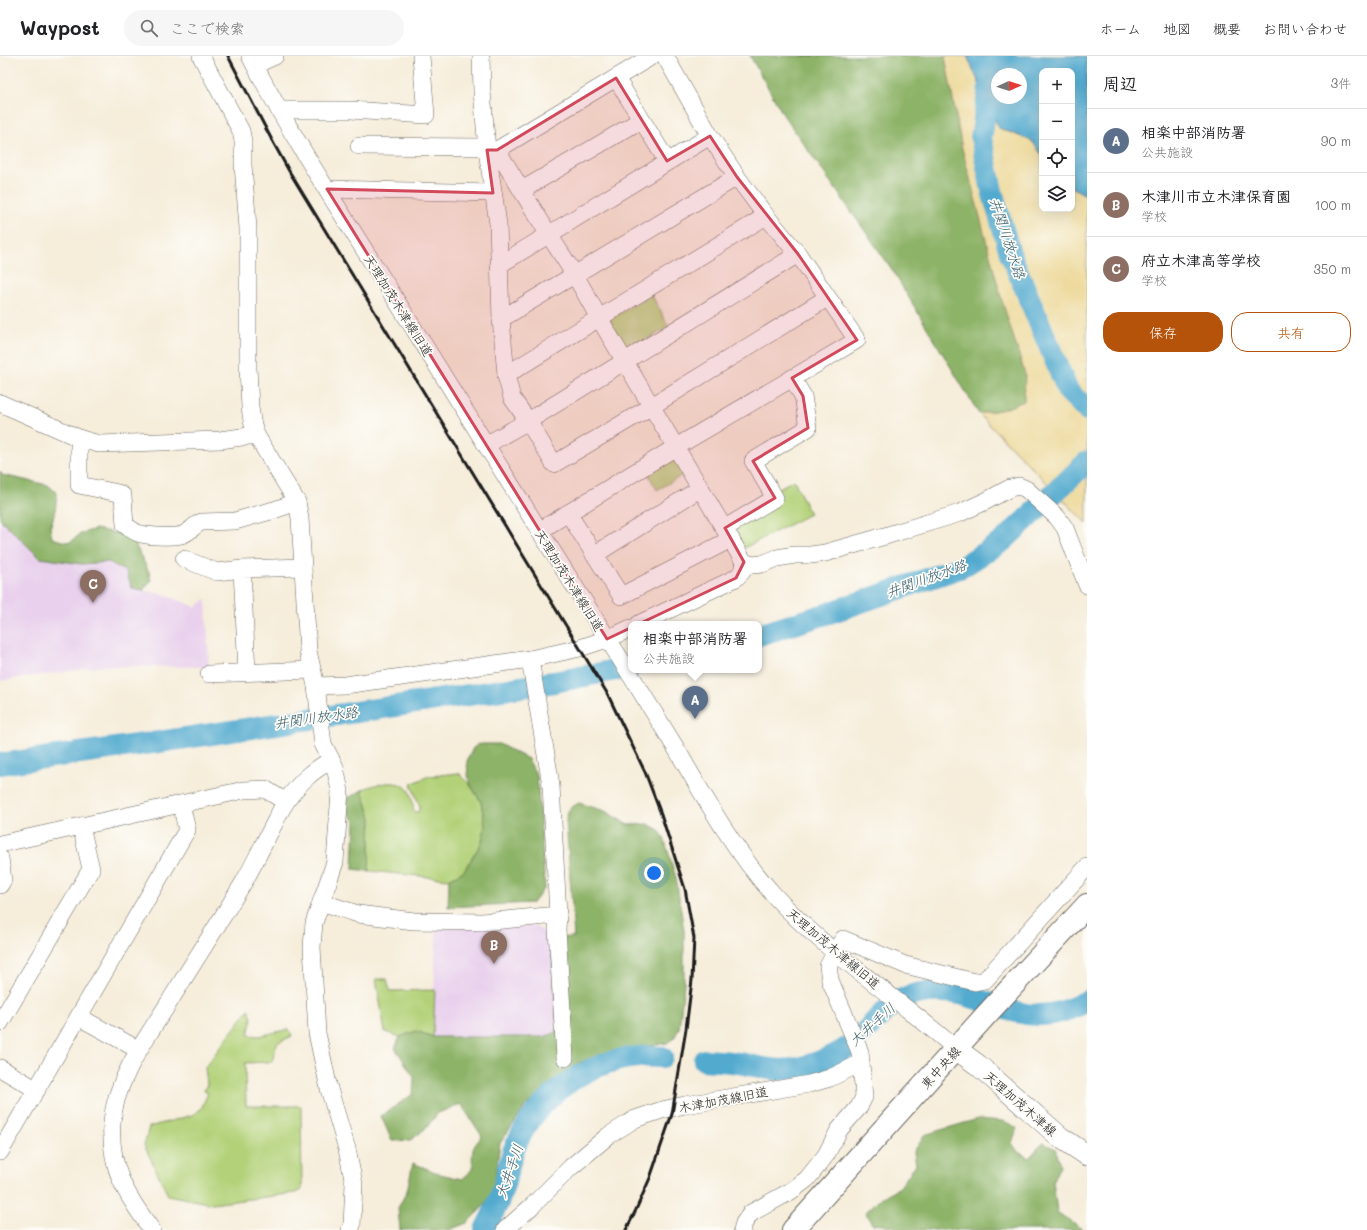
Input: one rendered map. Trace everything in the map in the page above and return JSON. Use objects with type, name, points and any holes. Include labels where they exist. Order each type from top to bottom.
[{"type":"highway","name":"東中央線","points":[[793,1230],[956,1048],[1087,905]]},
{"type":"main road","name":"天理加茂木津線","points":[[956,1048],[978,1065],[1060,1137],[1087,1155]]},
{"type":"street","points":[[201,56],[241,131],[243,141],[243,165],[248,228],[248,368],[252,421],[256,435],[297,502],[300,518],[308,651],[315,684],[323,744],[335,767],[340,790],[335,862],[314,922],[312,947],[317,1033],[329,1089],[354,1184],[352,1225],[350,1230]]},
{"type":"street","points":[[253,61],[275,56]]},
{"type":"street","points":[[279,110],[351,110],[426,114],[421,56]]},
{"type":"street","points":[[481,56],[482,91],[492,150],[493,193],[498,224],[501,319],[506,375],[512,398],[554,464],[652,406],[827,298]]},
{"type":"street","points":[[492,150],[652,56]]},
{"type":"street","points":[[539,531],[676,447],[857,340],[798,254],[766,216],[737,177],[710,136],[665,56]]},
{"type":"street","name":"天理加茂木津線旧道","points":[[253,61],[279,110],[327,189],[539,531],[628,671]]},
{"type":"street","points":[[616,78],[668,161]]},
{"type":"street","points":[[522,190],[641,120]]},
{"type":"street","points":[[499,265],[710,136]]},
{"type":"street","points":[[359,146],[479,147],[492,150],[522,190],[575,275],[744,562],[758,565],[783,557],[825,553],[960,513],[1014,486],[1019,486],[1026,489],[1056,517],[1065,528],[1087,585]]},
{"type":"street","points":[[501,319],[737,177]]},
{"type":"street","points":[[327,189],[493,193]]},
{"type":"street","points":[[506,375],[766,216]]},
{"type":"street","points":[[486,445],[528,421],[624,360],[798,254]]},
{"type":"street","points":[[568,513],[621,596],[728,534],[775,498],[753,461],[808,428],[803,396],[792,378]]},
{"type":"street","points":[[0,403],[98,444],[220,440],[256,435]]},
{"type":"street","points":[[81,438],[79,446],[79,485],[118,493],[123,496],[125,524],[141,534],[174,536],[186,534],[202,522],[235,521],[297,502]]},
{"type":"street","points":[[594,554],[701,488]]},
{"type":"street","points":[[184,559],[217,572],[242,569],[303,567]]},
{"type":"street","points":[[645,621],[736,578],[742,572],[744,562]]},
{"type":"street","points":[[242,569],[247,672]]},
{"type":"street","points":[[209,674],[247,672],[315,684],[346,684],[531,661],[580,648],[611,645],[628,631]]},
{"type":"street","points":[[531,661],[551,785],[558,915],[557,929],[565,1058]]},
{"type":"street","name":"天理加茂木津線旧道","points":[[629,673],[726,833],[749,867],[800,922],[835,952],[956,1048]]},
{"type":"street","points":[[152,1230],[136,1209],[122,1186],[115,1164],[112,1123],[114,1107],[119,1091],[139,1050],[245,879],[286,802],[298,785],[314,770],[331,760]]},
{"type":"street","points":[[0,844],[244,790],[265,789],[286,802]]},
{"type":"street","points":[[0,1152],[186,830],[181,804]]},
{"type":"street","points":[[0,1023],[91,869],[80,826]]},
{"type":"street","points":[[0,858],[3,880],[0,885]]},
{"type":"street","points":[[742,1230],[751,1213],[791,1191],[807,1179],[826,1155],[839,1130],[859,1107],[864,1097],[860,1058],[830,980],[828,966],[843,939],[905,965],[975,982],[985,980],[1087,867]]},
{"type":"street","points":[[321,902],[358,914],[414,921],[482,922],[558,915]]},
{"type":"street","points":[[79,1017],[139,1050]]},
{"type":"street","name":"木津加茂線旧道","points":[[505,1230],[532,1206],[571,1167],[608,1136],[635,1119],[662,1110],[685,1105],[809,1084],[830,1078],[860,1058]]},
{"type":"street","points":[[0,1068],[37,1090]]},
{"type":"highlighted area","points":[[616,78],[667,161],[710,136],[737,177],[798,254],[857,340],[792,378],[803,396],[808,428],[753,461],[775,498],[725,528],[744,562],[736,578],[607,639],[327,189],[493,193],[487,150],[497,150]]},
{"type":"shaded area","points":[[0,519],[40,558],[82,564],[109,562],[126,572],[133,588],[163,594],[196,607],[206,599],[209,667],[105,666],[0,681]]},
{"type":"shaded area","points":[[536,926],[551,938],[557,1027],[555,1033],[543,1037],[433,1037],[436,928]]},
{"type":"green space","points":[[750,56],[945,56],[962,148],[1001,297],[1025,374],[1024,401],[1005,409],[979,414],[891,268],[784,116]]},
{"type":"green space","points":[[651,294],[669,327],[631,349],[627,349],[611,324],[611,319]]},
{"type":"green space","points":[[674,458],[686,473],[657,490],[647,472]]},
{"type":"green space","points":[[0,471],[2,475],[48,485],[57,493],[55,512],[50,528],[52,538],[70,542],[82,533],[96,529],[116,533],[133,540],[149,572],[151,581],[143,590],[132,588],[126,572],[109,562],[82,564],[40,558],[0,519]]},
{"type":"green space","points":[[794,480],[810,514],[744,548],[736,534],[738,528],[777,489]]},
{"type":"green space","points":[[479,744],[499,744],[528,759],[537,776],[545,888],[533,903],[448,907],[449,879],[464,871],[482,842],[485,825],[481,802],[471,786],[468,775],[467,761],[473,748]]},
{"type":"green space","points":[[459,773],[471,786],[481,802],[485,825],[482,842],[464,871],[449,879],[369,871],[371,818],[362,790],[379,784],[399,784],[409,791],[412,798],[414,812],[418,812],[420,807],[411,784],[429,776]]},
{"type":"green space","points":[[362,790],[371,818],[369,871],[353,869],[355,821],[345,809],[345,800]]},
{"type":"green space","points":[[579,803],[605,811],[628,825],[648,824],[659,830],[664,838],[676,878],[684,931],[684,984],[679,1029],[674,1038],[667,1043],[612,1052],[578,1063],[526,1106],[500,1143],[493,1193],[481,1209],[467,1223],[449,1230],[400,1230],[398,1208],[407,1191],[413,1163],[440,1174],[462,1179],[472,1169],[472,1155],[474,1148],[482,1136],[461,1104],[438,1113],[426,1128],[411,1140],[392,1141],[381,1116],[413,1094],[414,1077],[395,1048],[400,1037],[416,1031],[433,1037],[543,1037],[555,1033],[557,1027],[551,938],[574,937],[566,818],[570,808]]},
{"type":"green space","points":[[376,979],[387,979],[390,991],[435,990],[433,1037],[416,1031],[400,1037],[385,1032]]},
{"type":"green space","points":[[249,1009],[252,1018],[248,1035],[259,1036],[289,1029],[292,1036],[277,1043],[272,1062],[245,1063],[246,1106],[301,1106],[302,1190],[296,1193],[212,1204],[168,1195],[144,1145],[149,1127],[192,1115],[201,1109],[208,1093],[204,1091],[207,1084],[205,1067]]},
{"type":"green space","points":[[978,1119],[1004,1121],[1017,1128],[1012,1143],[1018,1152],[1029,1158],[1043,1143],[1056,1149],[1060,1165],[1053,1181],[1057,1212],[1083,1230],[897,1230],[894,1226],[872,1224],[865,1213],[879,1199],[900,1187],[916,1164],[914,1152],[924,1135]]},
{"type":"sand","points":[[945,56],[967,56],[999,128],[1032,141],[1039,150],[1039,212],[1075,212],[1075,189],[1087,196],[1087,524],[979,414],[1005,409],[1024,401],[1025,374],[1001,297],[962,148]]},
{"type":"water","points":[[967,56],[1087,56],[1087,196],[1075,189],[1075,68],[1039,68],[1039,151],[1032,141],[999,128]]},
{"type":"waterway","name":"井関川放水路","points":[[1006,56],[989,88],[981,138],[992,191],[1010,253],[1068,391],[1087,410]]},
{"type":"waterway","name":"井関川放水路","points":[[762,634],[829,613],[962,567],[1003,541],[1087,462]]},
{"type":"waterway","name":"井関川放水路","points":[[0,764],[159,742],[554,682],[628,668]]},
{"type":"waterway","name":"大井手川","points":[[704,1060],[734,1062],[782,1070],[810,1065],[830,1057],[848,1047],[884,1012],[903,999],[915,994],[929,992],[953,993],[974,998],[1005,1009],[1035,1015],[1062,1012],[1087,1001]]},
{"type":"waterway","name":"大井手川","points":[[485,1230],[496,1208],[515,1147],[524,1130],[549,1098],[581,1075],[599,1066],[618,1060],[638,1057],[662,1057]]},
{"type":"railway","points":[[228,56],[289,171],[607,693],[645,772],[661,814],[685,889],[694,938],[692,980],[686,1029],[672,1114],[650,1178],[626,1230]]},
{"type":"place","name":"府立木津高等学校","points":[[93,603]]},
{"type":"place","name":"相楽中部消防署","points":[[695,719]]},
{"type":"place","name":"木津川市立木津保育園","points":[[494,964]]}]
